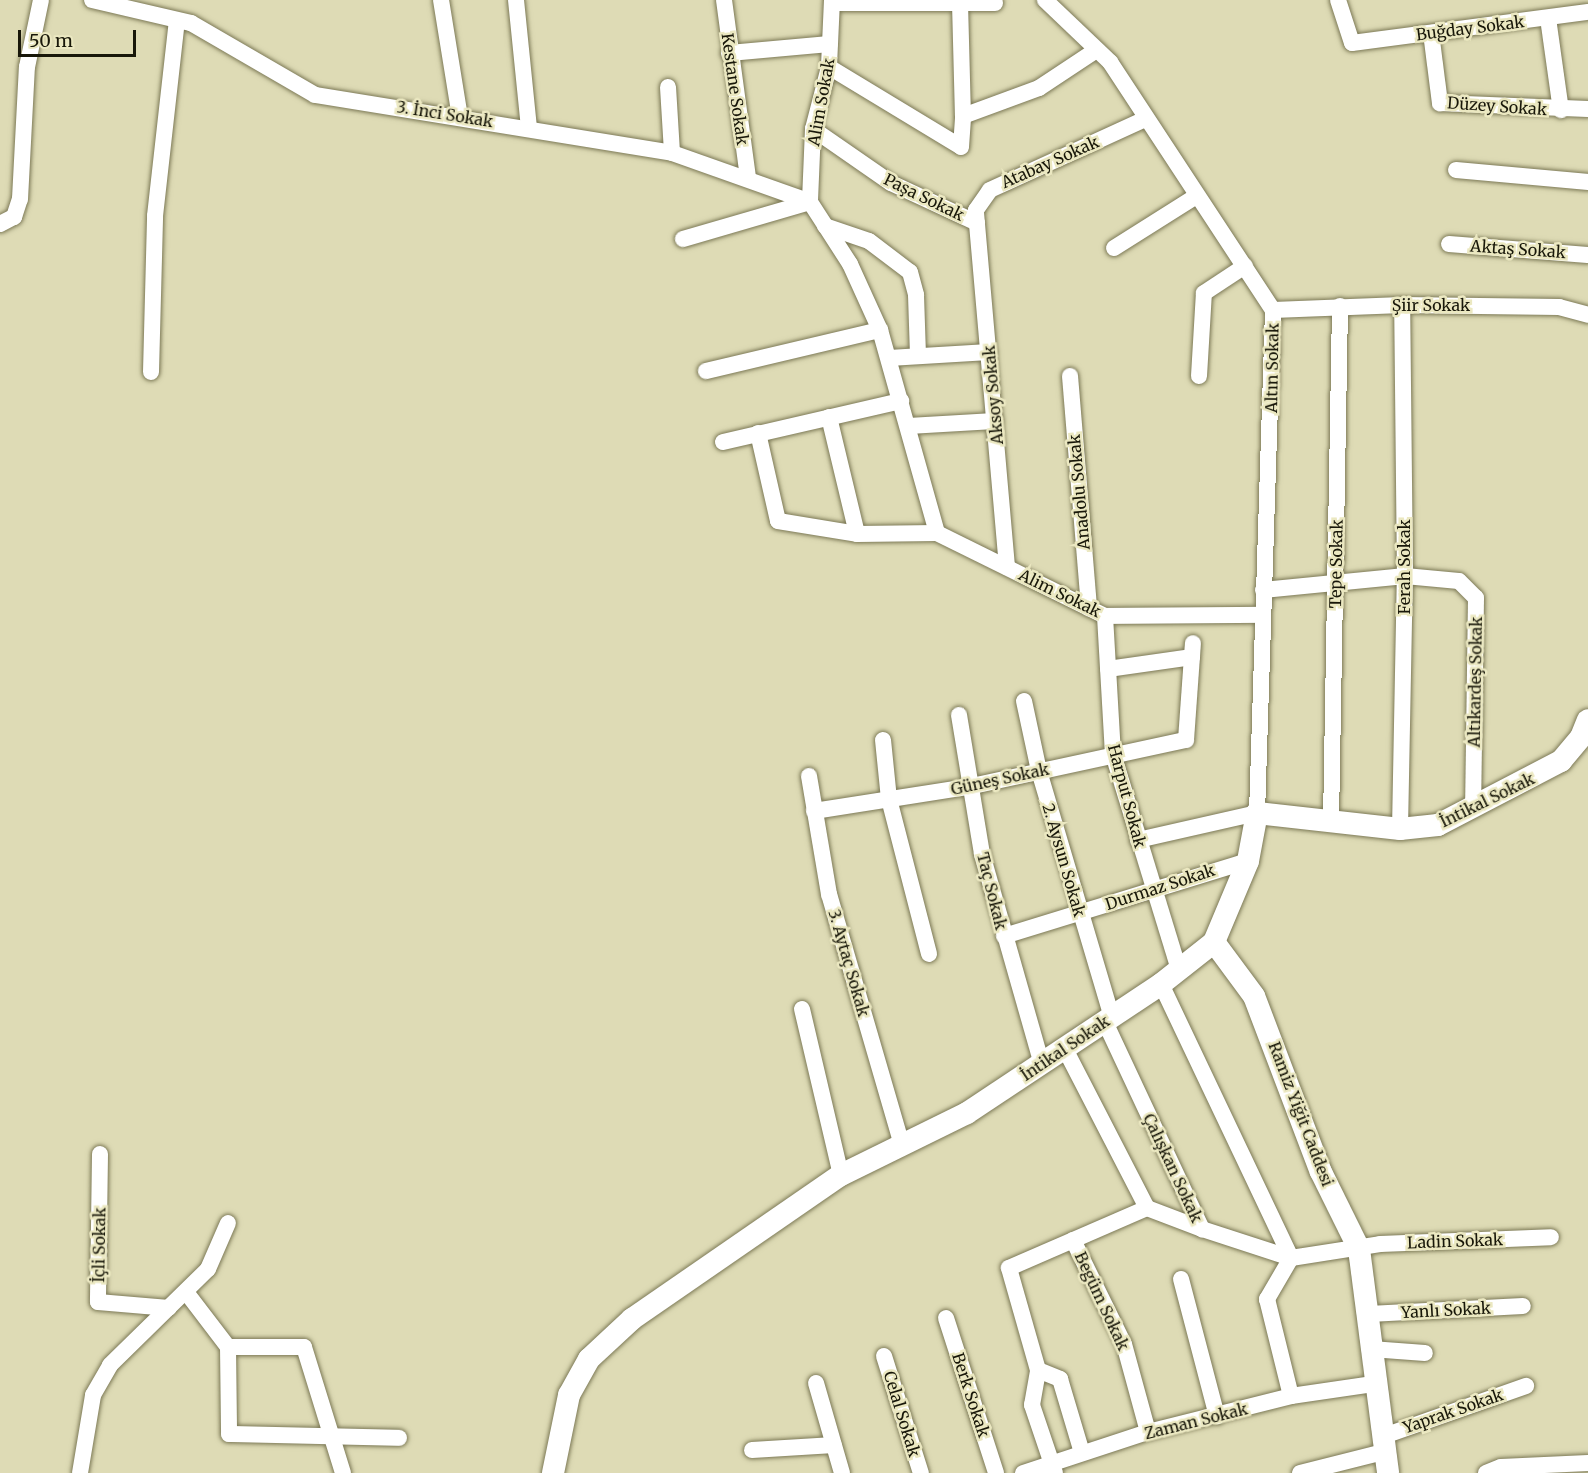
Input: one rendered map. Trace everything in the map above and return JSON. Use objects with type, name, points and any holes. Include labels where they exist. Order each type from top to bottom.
[{"type":"street","points":[[0,224],[14,217],[21,192],[27,67],[41,0]]},
{"type":"street","name":"3. İnci Sokak","points":[[92,0],[137,6],[227,40],[315,94],[529,127],[672,153],[748,178],[810,202]]},
{"type":"street","points":[[441,0],[460,117]]},
{"type":"street","points":[[516,0],[529,127]]},
{"type":"street","name":"Kestane Sokak","points":[[724,0],[729,53],[748,178]]},
{"type":"street","name":"Altın Sokak","points":[[1045,0],[1095,51],[1110,62],[1195,197],[1245,266],[1273,310],[1257,813]]},
{"type":"street","name":"Buğday Sokak","points":[[1338,0],[1352,43],[1588,12]]},
{"type":"street","points":[[832,1],[995,3]]},
{"type":"street","name":"Alim Sokak","points":[[810,202],[813,129],[829,67],[832,1]]},
{"type":"street","points":[[829,67],[961,147],[963,116],[960,3]]},
{"type":"street","points":[[1548,18],[1561,110]]},
{"type":"street","points":[[151,372],[155,216],[177,21]]},
{"type":"street","name":"Düzey Sokak","points":[[1431,33],[1440,103],[1561,110],[1588,109]]},
{"type":"street","points":[[729,53],[830,44]]},
{"type":"street","points":[[963,116],[1039,88],[1095,51]]},
{"type":"street","points":[[668,87],[672,153]]},
{"type":"street","name":"Atabay Sokak","points":[[977,223],[979,201],[990,190],[1145,119]]},
{"type":"street","name":"Paşa Sokak","points":[[813,129],[891,183],[977,223]]},
{"type":"street","points":[[1456,171],[1588,182]]},
{"type":"street","points":[[1114,248],[1195,197]]},
{"type":"street","points":[[683,239],[810,202],[850,264],[880,330],[937,533]]},
{"type":"street","name":"Aksoy Sokak","points":[[977,223],[1007,567]]},
{"type":"street","points":[[825,226],[869,241],[910,272],[916,295],[918,356]]},
{"type":"street","name":"Aktaş Sokak","points":[[1449,244],[1588,255]]},
{"type":"street","points":[[1199,376],[1204,293],[1245,266]]},
{"type":"street","name":"Şiir Sokak","points":[[1273,310],[1402,305],[1559,307],[1588,315]]},
{"type":"street","name":"Ferah Sokak","points":[[1401,829],[1405,576],[1402,305]]},
{"type":"street","name":"Tepe Sokak","points":[[1331,822],[1340,306]]},
{"type":"street","points":[[706,371],[880,330]]},
{"type":"street","points":[[889,358],[989,352]]},
{"type":"street","name":"Anadolu Sokak","points":[[1070,376],[1089,608]]},
{"type":"street","points":[[723,442],[901,401]]},
{"type":"street","points":[[829,417],[857,534]]},
{"type":"street","points":[[908,426],[995,421]]},
{"type":"street","name":"Alim Sokak","points":[[758,433],[778,521],[857,534],[937,533],[1105,616],[1263,615]]},
{"type":"street","name":"Altıkardeş Sokak","points":[[1263,590],[1335,580],[1405,576],[1459,581],[1476,598],[1473,808]]},
{"type":"street","name":"Harput Sokak","points":[[1105,616],[1113,754],[1153,891],[1170,977],[1290,1258]]},
{"type":"street","name":"Güneş Sokak","points":[[814,811],[968,787],[1186,740],[1193,650],[1108,669]]},
{"type":"street","name":"2. Aysun Sokak","points":[[1024,701],[1039,771],[1108,1019]]},
{"type":"street","name":"Taç Sokak","points":[[959,715],[968,787],[1004,936],[1042,1064]]},
{"type":"street","name":"İntikal Sokak","points":[[553,1473],[569,1395],[589,1359],[632,1319],[701,1276],[841,1175],[967,1113],[1170,977],[1214,942],[1248,861],[1257,813],[1401,829],[1438,825],[1562,761],[1581,737],[1588,720]]},
{"type":"street","points":[[883,740],[889,799],[930,954]]},
{"type":"street","name":"3. Aytaç Sokak","points":[[809,776],[830,894],[902,1146]]},
{"type":"street","points":[[1138,840],[1257,813]]},
{"type":"street","name":"Durmaz Sokak","points":[[1004,936],[1248,861]]},
{"type":"street","name":"Ramiz Yiğit Caddesi","points":[[1214,942],[1254,996],[1321,1172],[1359,1249],[1369,1314],[1373,1384],[1384,1454]]},
{"type":"street","points":[[802,1009],[841,1175]]},
{"type":"street","name":"Çalışkan Sokak","points":[[1108,1019],[1202,1229],[1290,1258],[1359,1249]]},
{"type":"street","points":[[1065,1049],[1147,1209]]},
{"type":"street","name":"İçli Sokak","points":[[100,1154],[98,1302],[169,1308]]},
{"type":"street","points":[[1054,1468],[1032,1405],[1038,1370],[1009,1268],[1147,1209],[1202,1229]]},
{"type":"street","points":[[80,1473],[93,1395],[110,1365],[208,1269],[228,1222]]},
{"type":"street","name":"Ladin Sokak","points":[[1359,1249],[1380,1244],[1551,1238]]},
{"type":"street","name":"Begüm Sokak","points":[[1073,1240],[1124,1344],[1148,1432]]},
{"type":"street","points":[[1290,1258],[1267,1299],[1291,1396]]},
{"type":"street","points":[[1181,1280],[1216,1416]]},
{"type":"street","points":[[186,1292],[228,1347],[229,1434],[399,1438]]},
{"type":"street","name":"Yanlı Sokak","points":[[1369,1314],[1523,1306]]},
{"type":"street","name":"Berk Sokak","points":[[946,1318],[996,1473]]},
{"type":"street","points":[[228,1347],[304,1347],[343,1473]]},
{"type":"street","points":[[1371,1349],[1425,1353]]},
{"type":"street","name":"Celal Sokak","points":[[884,1356],[921,1473]]},
{"type":"street","points":[[1038,1370],[1060,1379],[1082,1453]]},
{"type":"street","points":[[816,1383],[842,1473]]},
{"type":"street","name":"Zaman Sokak","points":[[1023,1473],[1054,1468],[1082,1453],[1148,1432],[1291,1396],[1373,1384]]},
{"type":"street","name":"Yaprak Sokak","points":[[1300,1473],[1384,1454],[1526,1386]]},
{"type":"street","points":[[752,1450],[834,1445]]},
{"type":"street","points":[[1486,1473],[1501,1467],[1580,1467]]}]
